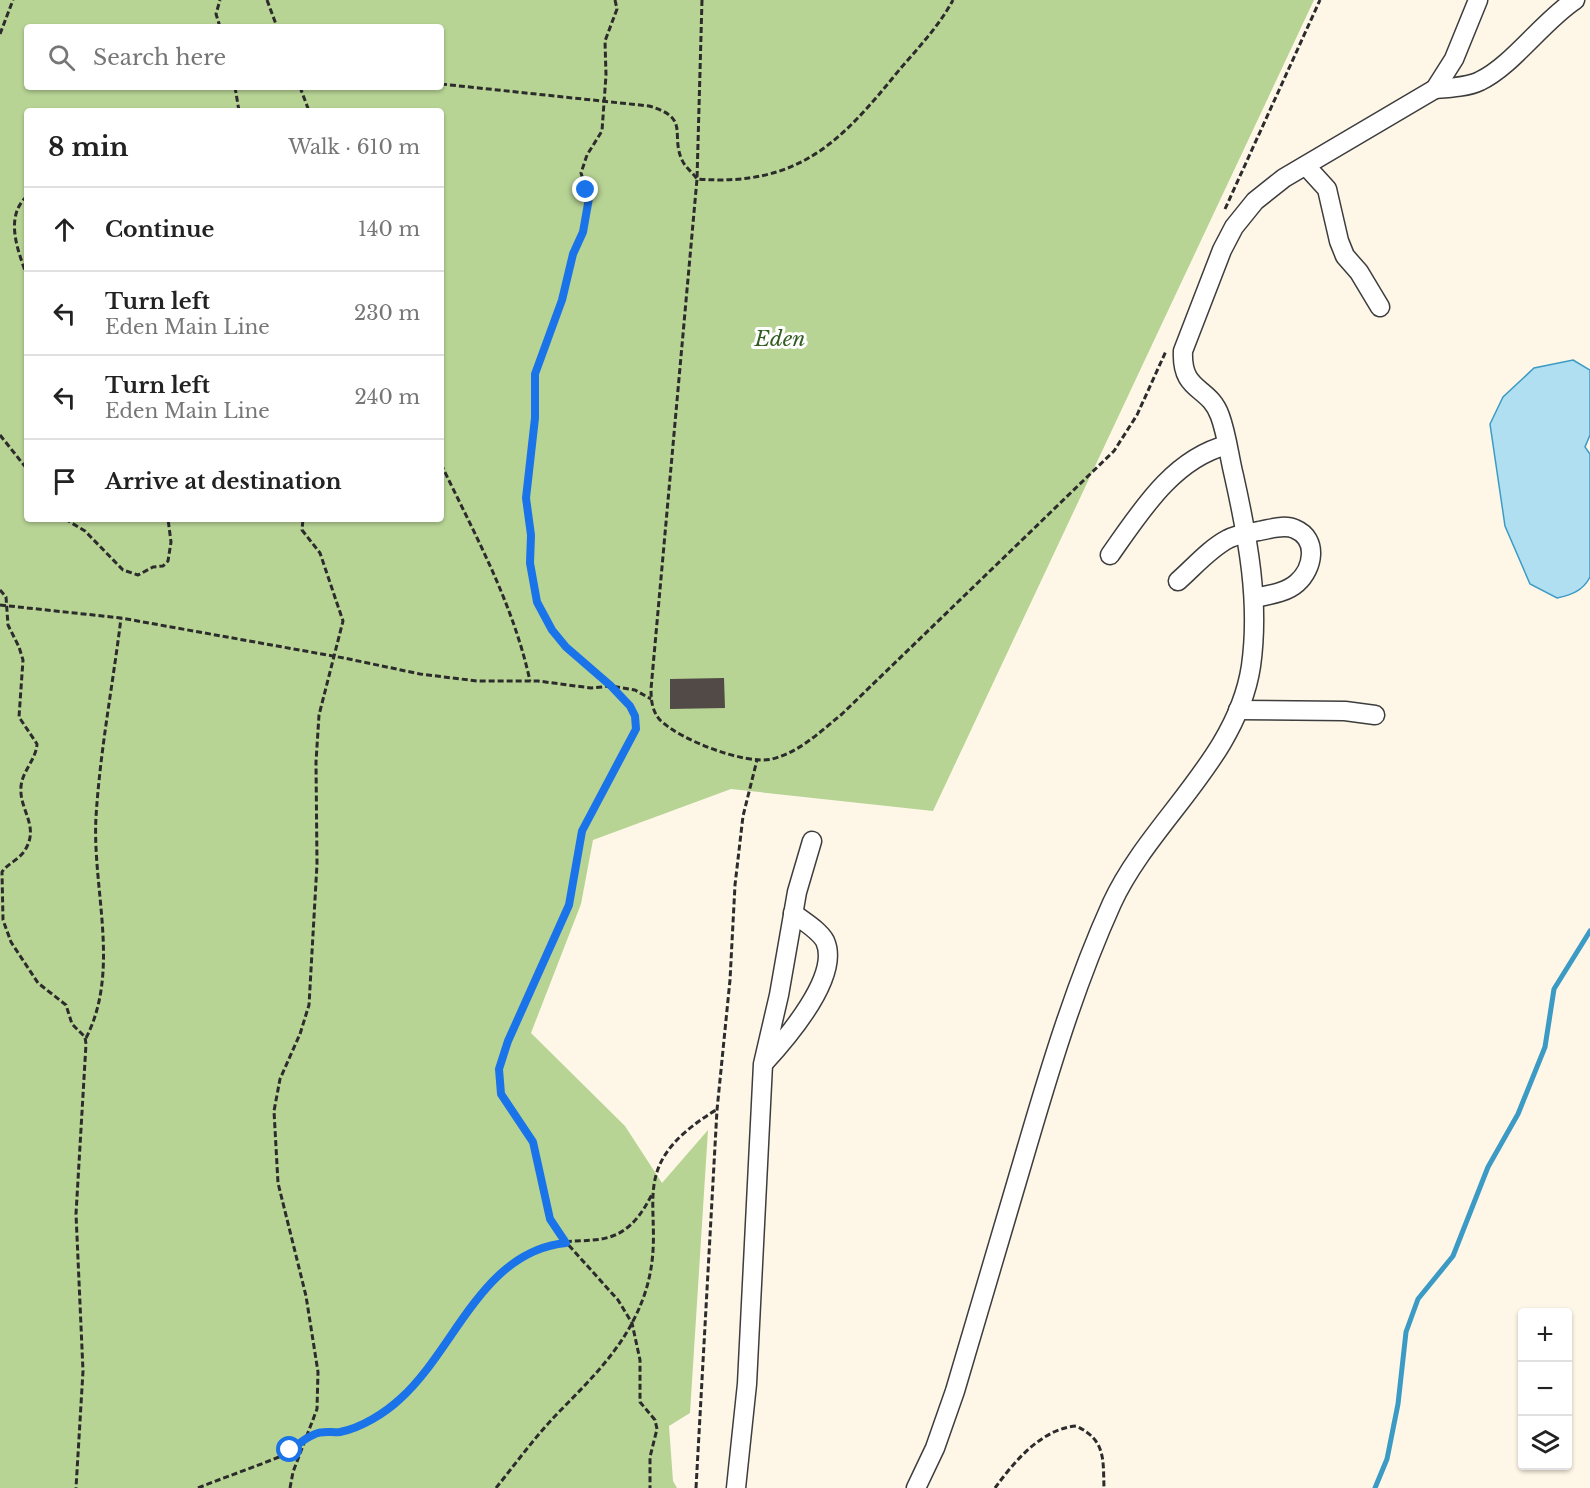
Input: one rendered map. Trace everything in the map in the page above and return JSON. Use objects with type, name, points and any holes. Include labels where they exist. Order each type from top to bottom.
[{"type":"street","points":[[1435,89],[1454,59],[1478,0]]},
{"type":"street","points":[[916,1488],[935,1448],[955,1391],[1075,990],[1113,901],[1132,865],[1207,765],[1238,710],[1251,664],[1254,598],[1252,561],[1227,445],[1218,411],[1189,381],[1182,368],[1183,351],[1222,249],[1234,227],[1255,201],[1270,188],[1435,89],[1479,82],[1491,75],[1544,24],[1575,0]]},
{"type":"street","points":[[1306,166],[1327,189],[1336,233],[1345,256],[1359,272],[1380,306]]},
{"type":"street","points":[[1110,555],[1148,503],[1190,459],[1208,450],[1227,445]]},
{"type":"street","points":[[1178,581],[1219,544],[1235,536],[1280,526],[1294,528],[1304,534],[1310,544],[1311,560],[1304,575],[1296,585],[1284,591],[1254,598]]},
{"type":"street","points":[[1238,710],[1345,711],[1375,715]]},
{"type":"street","points":[[736,1488],[748,1373],[763,1064],[779,995],[793,913],[803,868],[812,841]]},
{"type":"street","points":[[763,1064],[800,1021],[826,970],[828,954],[825,941],[793,913]]},
{"type":"path","points":[[0,34],[13,0]]},
{"type":"path","points":[[219,24],[216,14],[220,0]]},
{"type":"path","points":[[267,0],[276,24]]},
{"type":"path","points":[[615,0],[616,13],[605,41],[602,131],[587,155],[581,173],[589,198],[583,232],[573,254],[562,300],[535,374],[535,418],[526,505],[531,535],[532,583],[537,602],[552,630],[566,647],[611,686],[634,712],[636,732],[582,831],[569,905],[508,1041],[498,1076],[506,1103],[533,1142],[550,1219],[566,1243],[618,1300],[632,1323],[640,1360],[640,1402],[655,1420],[657,1429],[650,1457],[650,1488]]},
{"type":"path","points":[[702,0],[697,178],[651,699],[660,720],[682,735],[757,760],[771,759],[796,749],[843,714],[1114,451],[1137,415],[1170,342]]},
{"type":"path","points":[[444,84],[649,106],[665,111],[678,126],[682,160],[697,178],[728,181],[757,177],[801,162],[829,146],[859,120],[931,32],[953,0]]},
{"type":"path","points":[[1223,212],[1320,0]]},
{"type":"path","points":[[236,90],[239,108]]},
{"type":"path","points":[[301,90],[308,108]]},
{"type":"path","points":[[24,200],[18,207],[14,227],[24,265]]},
{"type":"path","points":[[0,435],[24,465]]},
{"type":"path","points":[[444,470],[510,609],[521,641],[530,681]]},
{"type":"path","points":[[70,522],[85,531],[123,570],[138,575],[153,567],[163,566],[168,561],[171,542],[168,522]]},
{"type":"path","points":[[290,1488],[317,1409],[318,1372],[306,1296],[278,1183],[274,1111],[280,1079],[300,1034],[309,1005],[317,864],[318,724],[344,621],[320,553],[302,530],[303,522]]},
{"type":"path","points":[[0,590],[6,597],[8,626],[20,647],[23,660],[18,712],[37,744],[36,753],[21,787],[31,826],[30,840],[19,859],[2,872],[3,920],[11,942],[38,983],[66,1005],[72,1024],[85,1040]]},
{"type":"path","points":[[0,605],[121,618],[453,679],[530,681],[585,687],[611,686],[635,690],[651,699]]},
{"type":"path","points":[[76,1488],[83,1371],[76,1214],[85,1040],[98,1001],[103,964],[96,818],[121,618]]},
{"type":"path","points":[[696,1488],[717,1110],[730,980],[738,850],[747,794],[757,760]]},
{"type":"path","points":[[496,1488],[556,1415],[603,1368],[632,1323],[649,1277],[652,1194],[656,1172],[671,1146],[694,1124],[717,1110]]},
{"type":"path","points":[[198,1488],[279,1456],[319,1432],[350,1429],[391,1407],[425,1373],[467,1313],[501,1275],[528,1254],[566,1243],[602,1240],[622,1233],[638,1218],[652,1194]]},
{"type":"path","points":[[994,1488],[1007,1470],[1047,1435],[1056,1430],[1076,1426],[1096,1440],[1103,1458],[1104,1488]]},
{"type":"green space","name":"Eden","points":[[0,0],[1314,0],[933,811],[731,789],[593,840],[581,904],[531,1033],[625,1126],[662,1183],[708,1130],[690,1413],[669,1426],[673,1481],[677,1488],[0,1488]]},
{"type":"water","points":[[1573,360],[1590,370],[1590,435],[1585,447],[1590,454],[1590,577],[1576,592],[1557,598],[1530,584],[1505,526],[1490,424],[1503,397],[1534,368]]},
{"type":"building","points":[[724,678],[725,708],[670,709],[670,679]]},
{"type":"waterway","points":[[1375,1488],[1387,1459],[1398,1404],[1406,1332],[1418,1299],[1453,1256],[1488,1167],[1518,1114],[1545,1047],[1554,989],[1590,931]]},
{"type":"route","points":[[290,1450],[319,1432],[342,1432],[367,1422],[391,1407],[425,1373],[467,1313],[509,1267],[528,1254],[566,1243],[556,1231],[545,1205],[538,1155],[533,1142],[501,1094],[498,1076],[508,1041],[555,941],[569,905],[582,831],[633,738],[637,724],[630,706],[611,686],[566,647],[552,630],[537,602],[530,563],[531,535],[526,498],[535,418],[535,374],[562,300],[575,248],[583,232],[589,198],[586,190]]}]
